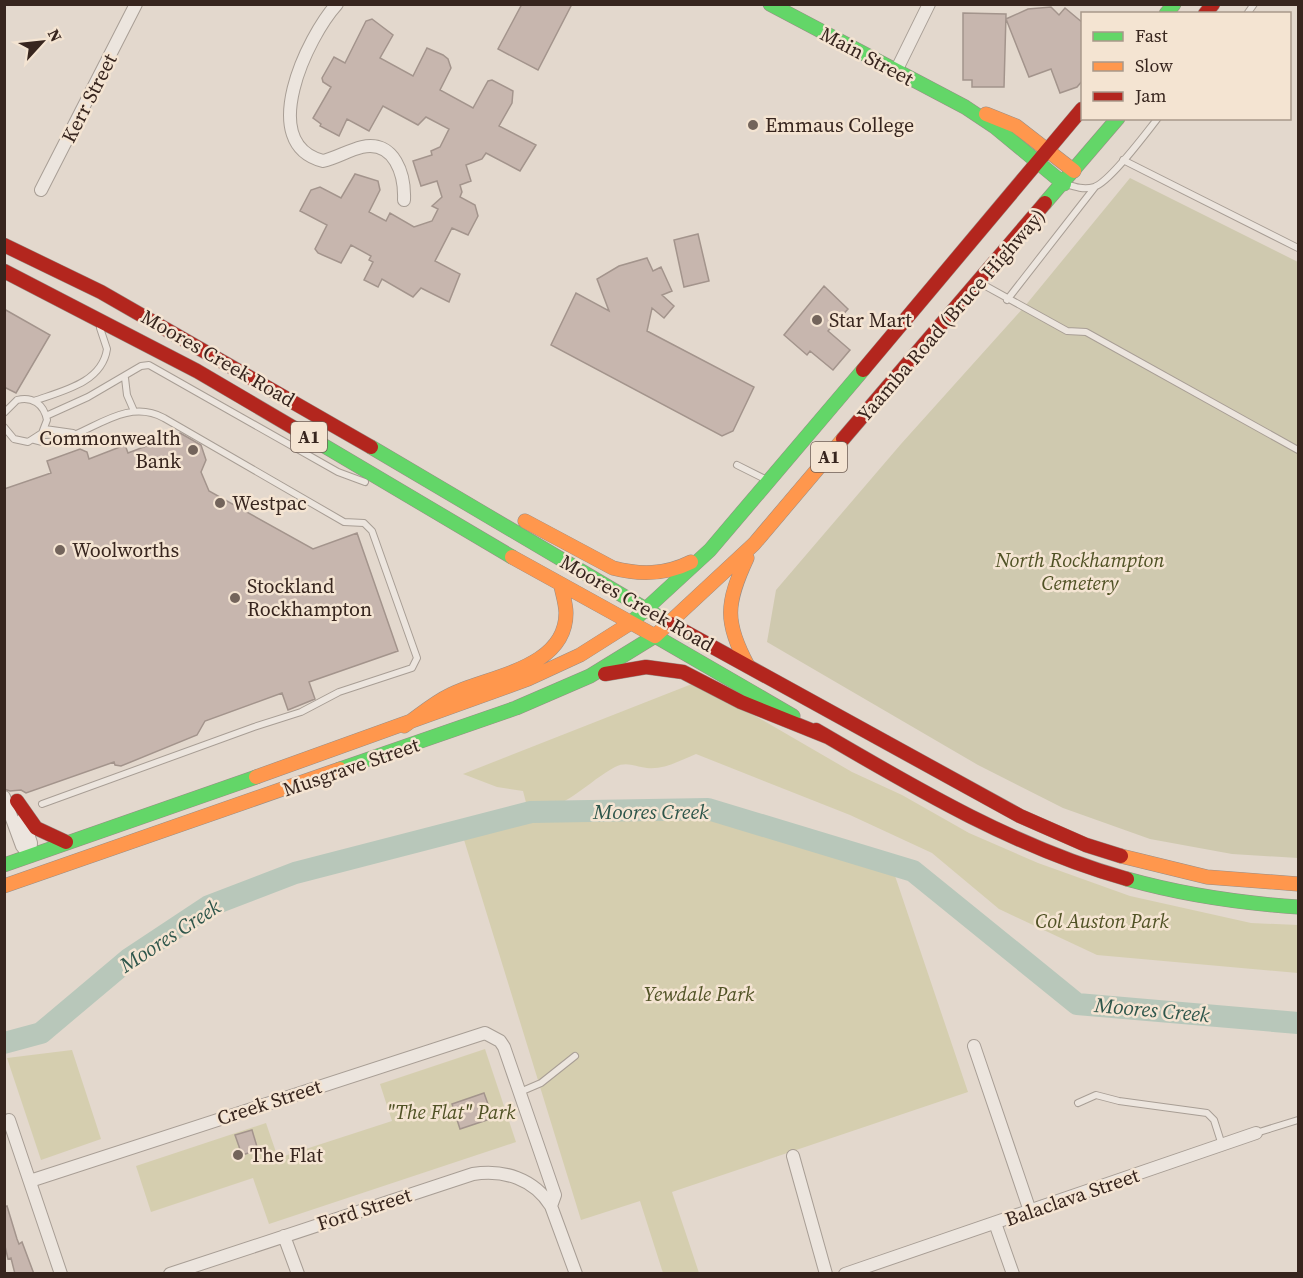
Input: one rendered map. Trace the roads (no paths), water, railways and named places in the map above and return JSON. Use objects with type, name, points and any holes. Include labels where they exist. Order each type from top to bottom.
[{"type":"main road","name":"Main Street","points":[[770,4],[965,106]]},
{"type":"main road","points":[[965,106],[1016,126],[1074,171]]},
{"type":"main road","points":[[965,106],[1064,184]]},
{"type":"main road","name":"Yaamba Road (Bruce Highway)","points":[[629,624],[646,611],[710,550],[771,483],[1037,162],[1081,112]]},
{"type":"main road","name":"Yaamba Road (Bruce Highway)","points":[[656,636],[754,544],[1116,120]]},
{"type":"main road","name":"Moores Creek Road","points":[[4,245],[101,292],[290,399],[646,611],[1020,816],[1086,845],[1146,863],[1207,877],[1299,884]]},
{"type":"main road","name":"Moores Creek Road","points":[[4,271],[197,371],[561,586],[629,624],[656,636],[828,737],[997,830],[1039,849],[1129,882],[1189,896],[1248,905],[1299,908]]},
{"type":"main road","name":"A1","points":[[290,399],[496,504]]},
{"type":"main road","name":"A1","points":[[517,516],[613,568],[628,572],[644,574],[681,567],[710,550]]},
{"type":"main road","points":[[748,666],[732,636],[727,614],[737,578],[754,544]]},
{"type":"main road","points":[[404,726],[449,695],[534,664],[551,652],[562,634],[567,610],[561,586]]},
{"type":"main road","name":"Musgrave Street","points":[[4,865],[404,726],[546,673],[629,624]]},
{"type":"main road","name":"Musgrave Street","points":[[4,886],[450,733],[542,699],[590,676],[656,636]]},
{"type":"main road","points":[[590,676],[646,667],[683,672],[741,702],[828,737]]},
{"type":"main road","points":[[11,799],[36,828],[66,842]]},
{"type":"main road","points":[[30,856],[37,875]]},
{"type":"street","name":"Kerr Street","points":[[41,190],[135,4]]},
{"type":"street","points":[[337,4],[315,32],[300,67],[291,112],[292,136],[304,153],[322,161],[363,147],[375,147],[386,152],[402,171],[405,179],[404,200]]},
{"type":"street","points":[[896,71],[929,4]]},
{"type":"street","points":[[11,799],[31,843],[30,856]]},
{"type":"street","name":"Creek Street","points":[[30,1181],[477,1034],[492,1035],[504,1047],[520,1092]]},
{"type":"street","points":[[974,1046],[1030,1211]]},
{"type":"street","points":[[520,1092],[555,1195],[550,1206],[576,1274]]},
{"type":"street","points":[[9,1120],[61,1274]]},
{"type":"street","name":"Balaclava Street","points":[[845,1274],[1222,1146],[1256,1132]]},
{"type":"street","points":[[793,1156],[826,1274]]},
{"type":"street","name":"Ford Street","points":[[170,1274],[457,1178],[488,1172],[504,1173],[532,1185],[543,1194],[550,1206]]},
{"type":"street","points":[[995,1223],[1013,1274]]},
{"type":"street","points":[[285,1236],[298,1274]]},
{"type":"lane","points":[[1007,300],[1095,187],[1123,160],[1156,120]]},
{"type":"lane","points":[[1123,160],[1299,248]]},
{"type":"lane","points":[[1064,184],[1082,189],[1095,187]]},
{"type":"lane","points":[[979,282],[1007,300],[1025,306],[1067,331],[1086,332],[1299,450]]},
{"type":"lane","points":[[4,399],[34,401],[71,388],[88,379],[104,361],[107,348],[105,337],[90,314]]},
{"type":"lane","points":[[46,416],[125,378],[141,366],[149,365],[338,472],[369,483]]},
{"type":"lane","points":[[125,378],[134,411]]},
{"type":"lane","points":[[4,414],[17,400]]},
{"type":"lane","points":[[4,427],[14,439],[28,442],[34,440],[45,429],[46,416],[34,401]]},
{"type":"lane","points":[[34,440],[53,443],[134,411],[154,413],[344,522],[359,521],[369,526],[410,632],[417,658],[412,668],[339,692],[301,712],[42,804]]},
{"type":"lane","points":[[45,429],[74,433]]},
{"type":"lane","points":[[737,465],[758,473],[771,483]]},
{"type":"lane","points":[[380,487],[411,498]]},
{"type":"lane","points":[[520,1092],[542,1083],[575,1056]]},
{"type":"lane","points":[[1078,1102],[1096,1095],[1119,1101],[1207,1113],[1214,1120],[1222,1146]]},
{"type":"lane","name":"Balaclava Street","points":[[1256,1132],[1299,1120]]},
{"type":"waterway","name":"Moores Creek","points":[[4,1043],[41,1033],[129,959],[209,906],[295,873],[531,812],[708,809],[913,871],[1077,1004],[1298,1023]]},
{"type":"place","name":"Emmaus College","points":[[753,125]]},
{"type":"place","name":"Star Mart","points":[[817,320]]},
{"type":"place","name":"Commonwealth Bank","points":[[193,450]]},
{"type":"place","name":"Westpac","points":[[220,503]]},
{"type":"place","name":"Woolworths","points":[[60,550]]},
{"type":"place","name":"Stockland Rockhampton","points":[[235,598]]},
{"type":"place","name":"The Flat","points":[[238,1155]]},
{"type":"park label","name":"North Rockhampton Cemetery","points":[[1080,572]]},
{"type":"park label","name":"Col Auston Park","points":[[1102,921]]},
{"type":"park label","name":"Yewdale Park","points":[[699,994]]},
{"type":"park label","name":"\"The Flat\" Park","points":[[451,1112]]}]
